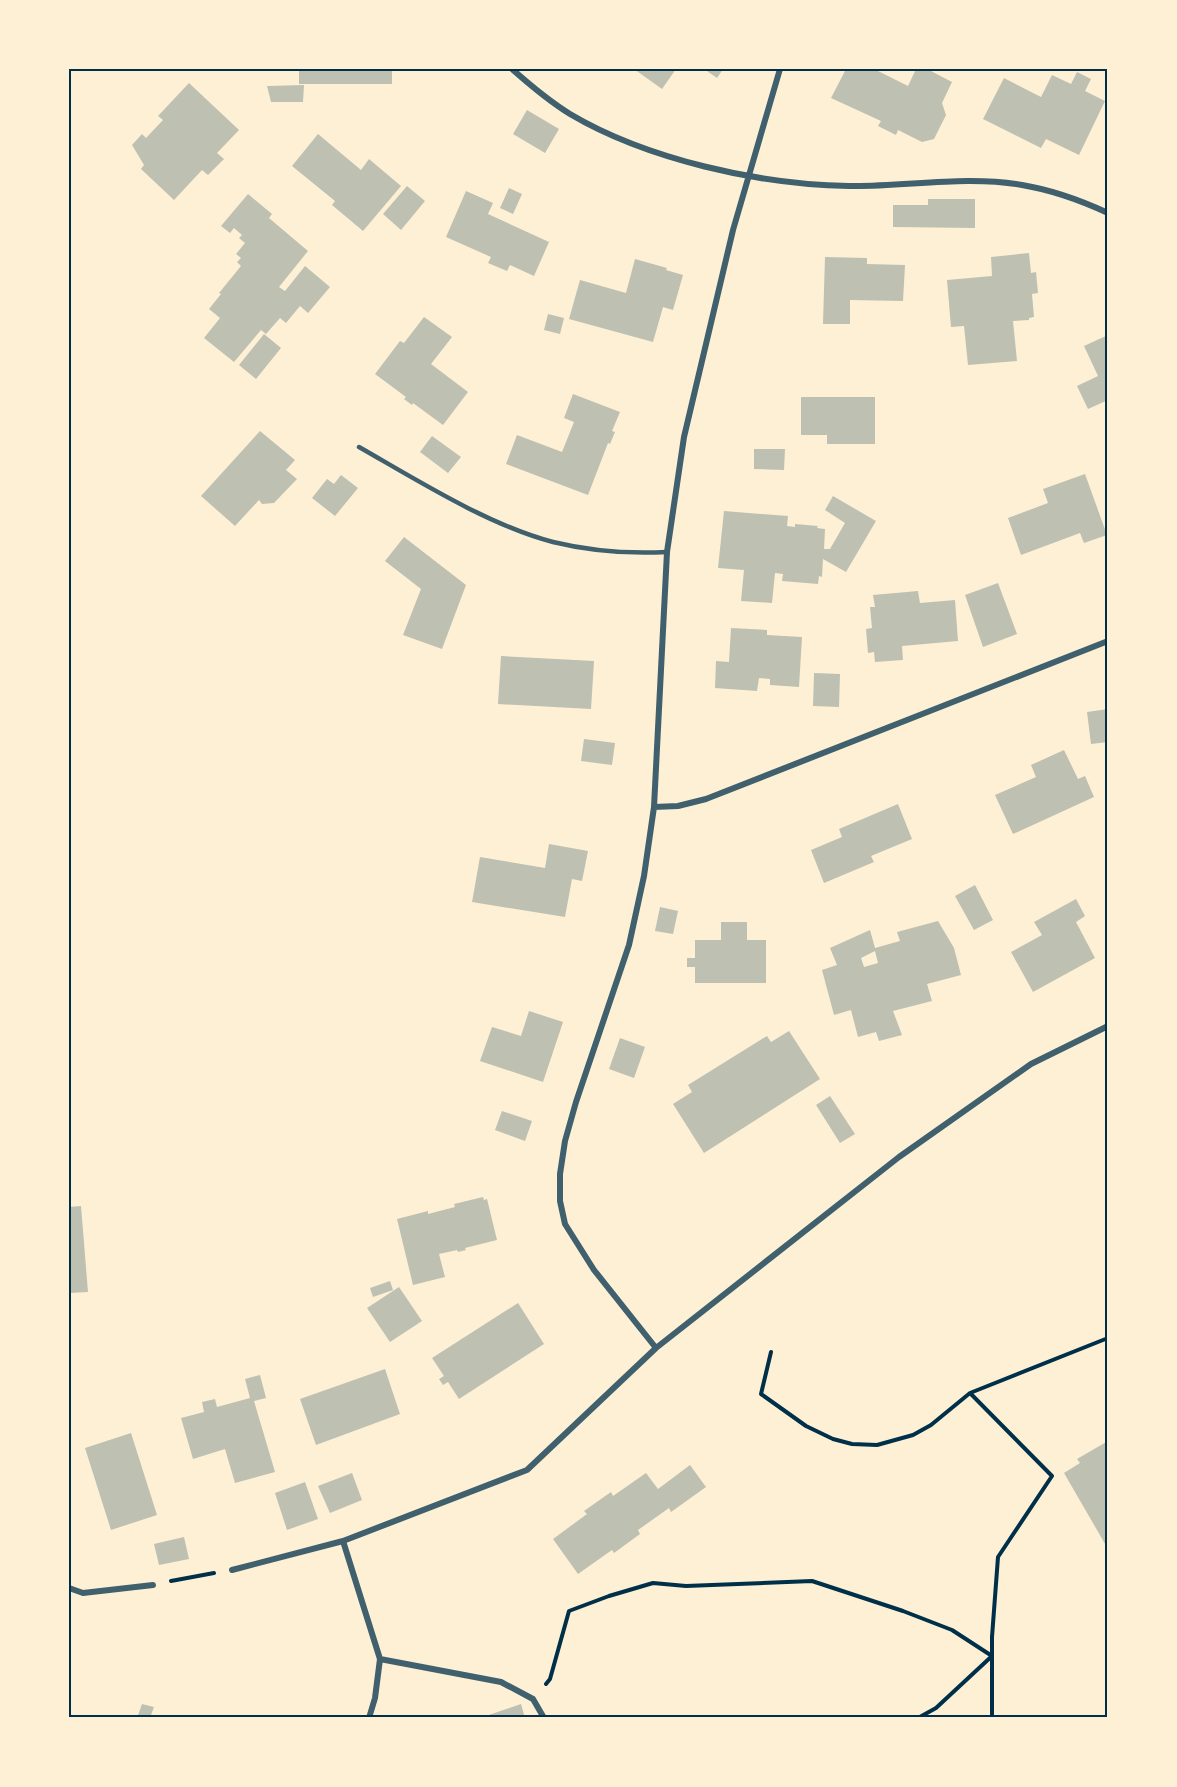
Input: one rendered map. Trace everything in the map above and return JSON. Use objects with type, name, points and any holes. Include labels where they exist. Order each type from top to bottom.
[{"type":"street","points":[[512,69],[569,113],[625,143],[672,157],[749,175],[810,185],[980,182],[1021,185],[1074,198],[1108,213]]},
{"type":"street","points":[[657,1347],[594,1270],[566,1224],[560,1201],[560,1174],[565,1141],[576,1102],[629,945],[644,876],[654,807],[667,552],[684,437],[733,230],[780,69]]},
{"type":"street","points":[[654,807],[678,806],[706,799],[1108,641]]},
{"type":"street","points":[[232,1570],[343,1541],[527,1470],[657,1347],[899,1157],[1031,1064],[1108,1026]]},
{"type":"street","points":[[343,1541],[380,1659],[375,1698],[369,1718]]},
{"type":"street","points":[[69,1587],[83,1593],[153,1585]]},
{"type":"street","points":[[380,1659],[501,1682],[533,1699],[544,1718]]},
{"type":"lane","points":[[359,447],[436,491],[499,522],[552,542],[633,554],[667,552]]},
{"type":"path","points":[[771,1352],[761,1394],[806,1426],[833,1439],[852,1444],[877,1445],[913,1435],[931,1425],[970,1393],[1108,1338]]},
{"type":"path","points":[[970,1393],[1052,1476],[998,1557],[992,1656],[992,1718]]},
{"type":"path","points":[[153,1585],[232,1570]]},
{"type":"path","points":[[533,1699],[550,1679],[569,1611],[653,1583],[686,1586],[812,1581],[952,1630],[992,1656]]},
{"type":"path","points":[[918,1718],[936,1708],[992,1656]]},
{"type":"building","points":[[299,69],[392,69],[392,84],[299,84]]},
{"type":"building","points":[[634,69],[676,69],[662,89]]},
{"type":"building","points":[[704,69],[723,69],[717,78]]},
{"type":"building","points":[[846,69],[874,69],[908,86],[916,69],[927,69],[952,82],[942,103],[946,115],[934,139],[922,142],[898,130],[896,135],[878,126],[881,121],[831,98]]},
{"type":"building","points":[[1077,72],[1091,79],[1085,91],[1105,101],[1079,155],[1046,139],[1041,148],[983,119],[1004,78],[1041,97],[1052,75],[1071,84]]},
{"type":"building","points":[[189,83],[239,130],[217,153],[224,159],[208,175],[202,170],[174,200],[141,169],[144,165],[132,145],[142,134],[146,138],[163,120],[158,116]]},
{"type":"building","points":[[304,85],[303,102],[271,102],[267,86]]},
{"type":"building","points":[[527,110],[559,129],[545,153],[513,134]]},
{"type":"building","points":[[318,134],[361,170],[369,159],[401,186],[363,231],[332,205],[335,201],[292,166]]},
{"type":"building","points":[[407,186],[425,201],[401,230],[383,214]]},
{"type":"building","points":[[509,188],[522,194],[513,214],[500,208]]},
{"type":"building","points":[[466,191],[493,203],[488,214],[549,242],[534,276],[510,265],[507,271],[488,263],[491,257],[446,237]]},
{"type":"building","points":[[248,194],[272,214],[269,218],[308,251],[279,287],[285,291],[305,266],[330,287],[308,313],[300,306],[286,323],[280,318],[266,334],[261,330],[234,362],[204,338],[220,318],[209,309],[241,266],[237,262],[241,258],[236,254],[245,243],[239,238],[242,235],[234,228],[230,233],[221,226]]},
{"type":"building","points":[[928,199],[975,199],[975,228],[893,227],[893,205],[928,205]]},
{"type":"building","points":[[1029,253],[1031,273],[1036,272],[1038,293],[1032,294],[1034,317],[1029,320],[1013,321],[1017,361],[968,365],[964,326],[951,327],[947,280],[992,276],[991,257]]},
{"type":"building","points":[[825,257],[867,258],[867,264],[905,265],[903,301],[850,300],[850,324],[823,324]]},
{"type":"building","points":[[635,259],[683,275],[673,310],[663,307],[653,342],[569,319],[580,280],[626,293]]},
{"type":"building","points":[[548,314],[564,318],[560,334],[544,330]]},
{"type":"building","points":[[424,317],[452,337],[431,364],[468,392],[443,425],[404,399],[406,397],[375,374],[400,341],[404,343]]},
{"type":"building","points":[[264,334],[281,348],[256,379],[239,365]]},
{"type":"building","points":[[1108,335],[1108,400],[1088,409],[1077,386],[1098,376],[1084,346]]},
{"type":"building","points":[[573,394],[620,412],[612,431],[615,432],[610,444],[608,443],[588,495],[506,464],[517,435],[562,452],[574,422],[564,418]]},
{"type":"building","points":[[801,397],[875,397],[875,444],[827,444],[827,435],[801,435]]},
{"type":"building","points":[[260,431],[295,460],[286,470],[297,479],[274,503],[262,504],[259,500],[235,526],[201,496]]},
{"type":"building","points":[[432,436],[461,457],[448,473],[420,452]]},
{"type":"building","points":[[754,449],[785,449],[784,470],[754,469]]},
{"type":"building","points":[[1085,474],[1107,535],[1084,543],[1080,533],[1021,555],[1008,518],[1048,503],[1043,489]]},
{"type":"building","points":[[341,475],[358,488],[335,516],[312,498],[327,479],[334,484]]},
{"type":"building","points":[[833,496],[876,521],[846,572],[823,559],[822,577],[819,576],[818,584],[782,581],[783,574],[775,573],[772,603],[741,601],[744,570],[718,568],[724,511],[788,516],[787,526],[795,527],[795,524],[818,526],[817,528],[825,529],[824,549],[830,549],[845,523],[825,510]]},
{"type":"building","points":[[404,537],[466,585],[442,649],[403,635],[421,589],[385,561]]},
{"type":"building","points":[[998,583],[1017,634],[983,647],[965,595]]},
{"type":"building","points":[[918,591],[920,603],[955,600],[958,641],[902,646],[903,660],[875,662],[874,652],[868,653],[866,629],[872,628],[870,607],[875,607],[873,595]]},
{"type":"building","points":[[731,628],[767,630],[767,635],[802,637],[799,687],[770,685],[770,679],[759,678],[757,691],[715,688],[716,661],[729,662]]},
{"type":"building","points":[[501,656],[594,661],[591,709],[498,704]]},
{"type":"building","points":[[814,673],[840,674],[839,707],[813,706]]},
{"type":"building","points":[[1108,709],[1108,742],[1091,744],[1087,712]]},
{"type":"building","points":[[584,739],[615,743],[612,765],[581,761]]},
{"type":"building","points":[[1064,750],[1078,779],[1085,776],[1094,797],[1013,834],[995,795],[1036,777],[1031,765]]},
{"type":"building","points":[[898,804],[912,839],[871,856],[874,862],[824,883],[811,850],[842,837],[839,829]]},
{"type":"building","points":[[549,844],[588,851],[582,881],[572,879],[565,917],[472,902],[480,857],[545,868]]},
{"type":"building","points":[[975,885],[993,920],[974,930],[955,896]]},
{"type":"building","points":[[1076,899],[1085,916],[1076,922],[1095,958],[1033,992],[1011,952],[1042,935],[1034,922]]},
{"type":"building","points":[[660,907],[678,911],[673,934],[655,931]]},
{"type":"building","points":[[938,921],[954,948],[961,975],[927,984],[932,1001],[893,1011],[902,1035],[879,1041],[876,1032],[858,1037],[851,1010],[834,1015],[822,970],[837,965],[830,948],[870,930],[875,948],[900,941],[897,932]],"holes":[[[875,951],[878,963],[864,967],[861,958]]]},
{"type":"building","points":[[721,922],[747,922],[747,940],[766,940],[766,983],[695,983],[695,967],[687,967],[687,958],[695,958],[695,940],[721,940]]},
{"type":"building","points":[[529,1011],[563,1022],[543,1082],[480,1061],[492,1027],[521,1036]]},
{"type":"building","points":[[789,1031],[820,1079],[704,1153],[673,1104],[692,1092],[688,1085],[767,1036],[771,1042]]},
{"type":"building","points":[[620,1038],[645,1047],[634,1078],[609,1069]]},
{"type":"building","points":[[830,1096],[855,1134],[840,1143],[816,1105]]},
{"type":"building","points":[[502,1111],[532,1121],[525,1141],[495,1130]]},
{"type":"building","points":[[483,1197],[484,1200],[487,1199],[497,1240],[458,1252],[457,1250],[439,1254],[445,1277],[413,1285],[397,1219],[428,1211],[428,1214],[455,1207],[454,1204]]},
{"type":"building","points":[[81,1206],[88,1292],[69,1293],[69,1207]]},
{"type":"building","points":[[390,1281],[393,1290],[373,1297],[370,1288]]},
{"type":"building","points":[[399,1287],[422,1321],[390,1342],[367,1308]]},
{"type":"building","points":[[518,1303],[544,1344],[459,1399],[448,1382],[443,1385],[439,1379],[444,1376],[432,1358]]},
{"type":"building","points":[[385,1369],[400,1414],[316,1445],[300,1399]]},
{"type":"building","points":[[260,1375],[266,1398],[254,1401],[275,1472],[235,1483],[225,1449],[193,1459],[181,1418],[204,1412],[202,1402],[215,1399],[217,1407],[250,1398],[245,1379]]},
{"type":"building","points":[[131,1433],[157,1515],[111,1530],[85,1448]]},
{"type":"building","points":[[1108,1441],[1108,1549],[1064,1473],[1080,1463],[1077,1459]]},
{"type":"building","points":[[690,1465],[706,1487],[671,1512],[669,1508],[638,1530],[640,1534],[614,1553],[612,1550],[578,1574],[553,1539],[587,1514],[584,1511],[611,1492],[613,1496],[646,1473],[658,1489]]},
{"type":"building","points":[[352,1473],[362,1500],[330,1513],[318,1486]]},
{"type":"building","points":[[305,1482],[318,1519],[287,1530],[275,1493]]},
{"type":"building","points":[[184,1537],[189,1559],[159,1565],[154,1544]]},
{"type":"building","points":[[142,1704],[154,1707],[151,1715],[160,1718],[137,1718]]},
{"type":"building","points":[[521,1704],[525,1718],[480,1718]]}]
